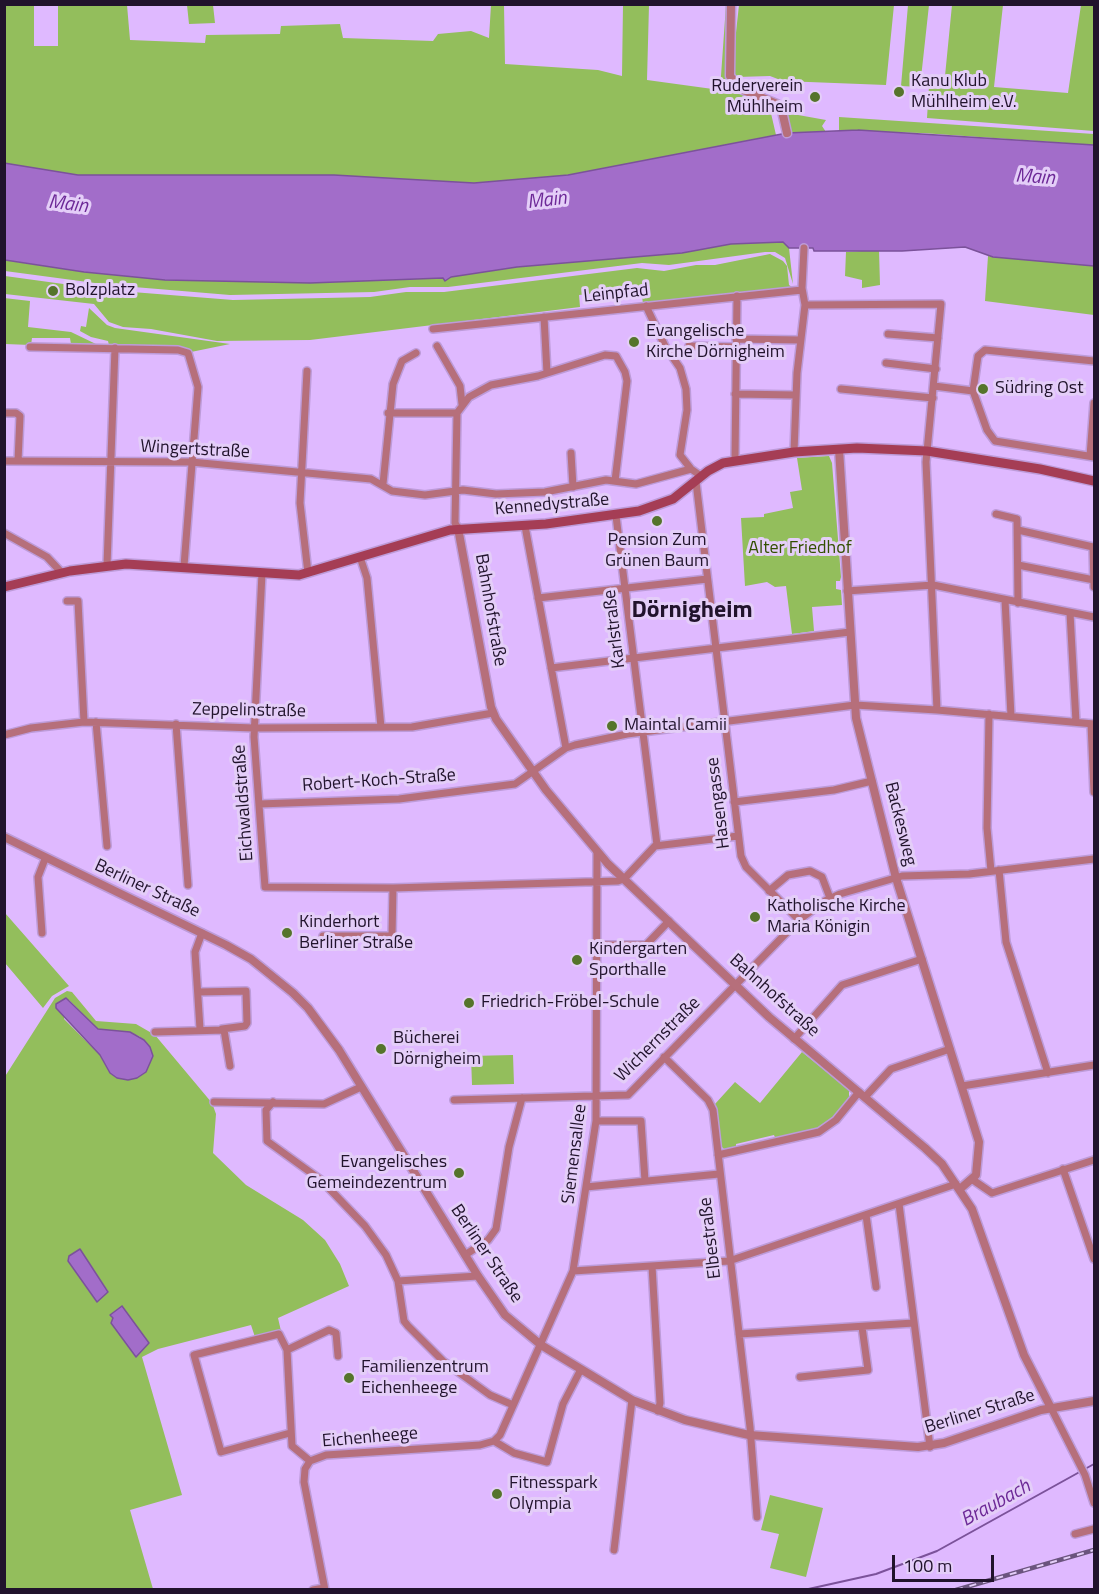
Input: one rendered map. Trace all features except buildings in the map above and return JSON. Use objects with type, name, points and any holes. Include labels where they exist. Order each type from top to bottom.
[{"type":"main road","name":"Kennedystraße","points":[[4,587],[107,565],[184,566],[262,573],[308,573],[458,528],[525,526],[616,516],[660,505],[718,465],[735,459],[794,452],[839,449],[927,452],[1040,469],[1095,481]]},
{"type":"street","points":[[731,4],[730,76],[741,89],[775,102],[782,111],[787,133]]},
{"type":"street","points":[[794,452],[796,395],[805,305],[802,290],[804,248]]},
{"type":"street","name":"Leinpfad","points":[[433,329],[802,290]]},
{"type":"street","points":[[735,459],[737,297]]},
{"type":"street","points":[[805,305],[941,304],[927,452],[937,710]]},
{"type":"street","points":[[646,306],[665,346],[680,368],[687,410],[680,455],[698,479]]},
{"type":"street","points":[[544,317],[548,373]]},
{"type":"street","points":[[888,334],[938,338]]},
{"type":"street","points":[[736,339],[801,340]]},
{"type":"street","points":[[437,346],[460,386],[462,404]]},
{"type":"street","points":[[689,346],[736,347]]},
{"type":"street","points":[[30,347],[178,350],[189,355],[198,387],[184,566]]},
{"type":"street","points":[[107,565],[115,348]]},
{"type":"street","points":[[1095,361],[985,350],[978,356],[973,391],[987,430],[995,441],[1092,457],[1095,404]]},
{"type":"street","points":[[383,484],[388,413],[393,384],[399,366],[416,353]]},
{"type":"street","points":[[458,528],[455,523],[457,414],[462,404],[477,391],[490,385],[548,373],[614,355],[621,363],[627,381],[615,481]]},
{"type":"street","points":[[886,363],[936,369]]},
{"type":"street","points":[[307,371],[300,503],[308,573]]},
{"type":"street","points":[[934,386],[973,391]]},
{"type":"street","points":[[841,389],[933,399]]},
{"type":"street","points":[[735,394],[796,395]]},
{"type":"street","points":[[4,413],[16,413],[20,416],[18,461]]},
{"type":"street","points":[[388,413],[457,414]]},
{"type":"street","name":"Backesweg","points":[[839,449],[855,705],[896,878],[979,1142],[978,1167],[973,1180]]},
{"type":"street","points":[[571,453],[573,487]]},
{"type":"street","name":"Wingertstraße","points":[[4,461],[191,462],[301,471],[371,479],[383,484],[387,490],[415,495],[456,491],[514,494],[615,481],[636,484],[691,469]]},
{"type":"street","name":"Hasengasse","points":[[698,479],[715,648],[743,863],[799,920]]},
{"type":"street","points":[[996,514],[1017,519],[1018,603]]},
{"type":"street","name":"Karlstraße","points":[[616,516],[657,845]]},
{"type":"street","points":[[525,526],[566,748],[643,732],[855,705],[989,714],[1093,724],[1095,792]]},
{"type":"street","name":"Bahnhofstraße","points":[[458,528],[493,713],[533,772],[597,852],[794,1039],[935,1157],[958,1186],[976,1220],[1024,1355],[1085,1475],[1092,1483],[1095,1503]]},
{"type":"street","points":[[1018,530],[1093,547],[1095,587]]},
{"type":"street","points":[[4,533],[47,556],[62,573]]},
{"type":"street","points":[[360,557],[367,578],[381,727]]},
{"type":"street","points":[[1018,565],[1094,580]]},
{"type":"street","name":"Eichwaldstraße","points":[[262,573],[254,728],[265,886],[393,888]]},
{"type":"street","points":[[538,598],[707,579]]},
{"type":"street","points":[[847,591],[933,585],[1095,617]]},
{"type":"street","points":[[1005,600],[1011,716]]},
{"type":"street","points":[[67,602],[78,601],[84,722]]},
{"type":"street","points":[[1070,613],[1076,722]]},
{"type":"street","points":[[551,668],[850,632]]},
{"type":"street","name":"Zeppelinstraße","points":[[4,735],[31,728],[84,722],[254,728],[412,727],[493,713]]},
{"type":"street","points":[[989,714],[987,828],[1006,942],[1048,1073]]},
{"type":"street","points":[[96,722],[107,846]]},
{"type":"street","points":[[176,724],[188,885]]},
{"type":"street","name":"Robert-Koch-Straße","points":[[259,804],[399,799],[515,783],[566,748]]},
{"type":"street","points":[[734,802],[834,790],[872,781]]},
{"type":"street","points":[[323,936],[392,936],[393,888],[597,882],[624,879],[657,845],[738,836]]},
{"type":"street","name":"Berliner Straße","points":[[4,837],[45,859],[202,933],[251,960],[298,998],[330,1037],[478,1276],[506,1315],[541,1345],[580,1371],[632,1400],[692,1422],[749,1435],[930,1446],[1051,1408],[1095,1401]]},
{"type":"street","name":"Siemensallee","points":[[494,1441],[500,1435],[573,1271],[596,1121],[597,852]]},
{"type":"street","points":[[42,933],[38,877],[45,859]]},
{"type":"street","name":"Wichernstraße","points":[[454,1100],[628,1095],[799,920],[830,898],[896,878],[995,871],[1095,860]]},
{"type":"street","points":[[770,891],[788,875],[810,871],[822,877],[830,898]]},
{"type":"street","points":[[597,945],[646,945],[669,921]]},
{"type":"street","points":[[200,1029],[195,952],[202,933]]},
{"type":"street","points":[[794,1039],[842,985],[922,959]]},
{"type":"street","points":[[155,1032],[245,1026],[247,1023],[246,991],[198,992]]},
{"type":"street","points":[[222,1029],[226,1032],[230,1066]]},
{"type":"street","points":[[718,1155],[819,1132],[836,1120],[891,1069],[950,1049]]},
{"type":"street","name":"Elbestraße","points":[[664,1057],[711,1103],[739,1334],[757,1517]]},
{"type":"street","points":[[962,1086],[1095,1065]]},
{"type":"street","points":[[214,1102],[324,1104],[361,1087]]},
{"type":"street","points":[[465,1255],[488,1240],[496,1229],[509,1147],[522,1098]]},
{"type":"street","points":[[273,1102],[266,1110],[267,1141],[307,1169],[342,1200],[376,1240],[398,1281],[404,1321],[443,1361],[485,1392],[513,1405]]},
{"type":"street","points":[[596,1121],[641,1121],[645,1181]]},
{"type":"street","points":[[573,1271],[729,1261],[973,1180],[992,1193],[1095,1160]]},
{"type":"street","points":[[1063,1169],[1095,1259]]},
{"type":"street","points":[[586,1187],[719,1174]]},
{"type":"street","points":[[899,1204],[930,1446]]},
{"type":"street","points":[[866,1215],[876,1287]]},
{"type":"street","points":[[652,1266],[660,1402],[658,1411]]},
{"type":"street","points":[[398,1281],[478,1276]]},
{"type":"street","points":[[739,1334],[914,1323]]},
{"type":"street","points":[[800,1377],[868,1370],[862,1327]]},
{"type":"street","points":[[287,1350],[329,1330],[336,1333],[338,1356]]},
{"type":"street","points":[[290,1433],[221,1452],[194,1355],[279,1334],[287,1350],[290,1433],[294,1449],[310,1461]]},
{"type":"street","points":[[494,1441],[514,1453],[547,1462],[563,1404],[580,1371]]},
{"type":"street","points":[[614,1550],[632,1400]]},
{"type":"street","name":"Eichenheege","points":[[325,1589],[304,1482],[305,1469],[310,1461],[326,1455],[480,1444],[494,1441]]},
{"type":"street","points":[[1075,1534],[1095,1529]]},
{"type":"street","points":[[313,1590],[325,1589]]},
{"type":"green space","points":[[5,5],[34,5],[34,46],[58,46],[58,5],[127,5],[130,40],[205,43],[206,35],[280,34],[281,26],[340,24],[343,38],[433,41],[438,34],[471,31],[489,38],[491,5],[504,5],[505,64],[598,70],[622,76],[623,5],[649,5],[647,80],[720,90],[726,5],[728,5],[725,74],[732,87],[740,94],[763,102],[770,109],[776,135],[568,175],[474,183],[334,175],[78,175],[5,164]]},
{"type":"green space","points":[[187,5],[213,5],[215,23],[189,24]]},
{"type":"green space","points":[[739,5],[894,5],[886,85],[783,81],[770,76],[737,77],[732,69]]},
{"type":"green space","points":[[908,5],[929,5],[920,87],[901,86]]},
{"type":"green space","points":[[952,5],[1003,5],[994,87],[1068,93],[1081,5],[1094,5],[1094,131],[927,118],[929,86],[944,86]]},
{"type":"green space","points":[[787,113],[826,120],[822,126],[826,132],[791,133]]},
{"type":"green space","points":[[839,117],[1094,134],[1094,145],[922,133],[839,131]]},
{"type":"green space","points":[[783,242],[789,248],[793,284],[785,258],[775,252],[669,265],[642,263],[448,287],[410,287],[374,292],[230,295],[110,285],[5,271],[4,260],[84,272],[165,280],[310,283],[443,278],[517,267],[682,253],[731,244]]},
{"type":"green space","points":[[879,250],[880,285],[862,288],[862,280],[845,276],[846,252]]},
{"type":"green space","points":[[770,254],[787,266],[789,285],[795,289],[643,304],[641,288],[579,295],[580,307],[310,340],[217,341],[151,329],[123,327],[109,322],[94,304],[5,294],[5,276],[107,290],[233,300],[370,297],[406,292],[444,292],[637,268],[664,271],[696,265],[715,265]]},
{"type":"green space","points":[[988,256],[1094,266],[1094,315],[985,301]]},
{"type":"green space","points":[[4,298],[30,301],[28,327],[71,332],[98,345],[71,344],[70,338],[32,338],[31,345],[5,344]]},
{"type":"green space","points":[[89,308],[107,325],[115,328],[230,344],[191,352],[189,349],[179,347],[109,345],[108,341],[91,337],[80,331],[81,326],[86,327]]},
{"type":"green space","name":"Alter Friedhof","points":[[829,456],[832,463],[841,577],[840,581],[836,581],[836,589],[841,590],[842,605],[812,607],[814,631],[792,634],[786,586],[775,587],[767,582],[745,586],[741,518],[764,517],[764,514],[793,508],[790,492],[802,490],[797,458]]},
{"type":"green space","points":[[5,913],[69,986],[52,996],[43,1008],[5,963]]},
{"type":"green space","points":[[67,991],[72,992],[96,1021],[136,1024],[155,1035],[212,1103],[216,1114],[213,1153],[246,1185],[303,1220],[325,1240],[340,1264],[349,1286],[278,1318],[281,1331],[255,1337],[251,1325],[158,1349],[142,1357],[182,1495],[130,1510],[153,1589],[5,1589],[4,1078],[55,998]],"holes":[[[69,1000],[98,1029],[139,1036],[150,1047],[117,1078],[110,1073],[100,1055],[64,1019]],[[79,1249],[108,1291],[96,1301],[68,1261]],[[113,1318],[142,1351],[136,1357],[111,1323]]]},
{"type":"green space","points":[[802,1052],[849,1090],[849,1098],[831,1120],[809,1133],[776,1140],[774,1135],[736,1144],[736,1149],[726,1151],[720,1145],[715,1104],[735,1082],[760,1103]]},
{"type":"green space","points":[[513,1055],[514,1084],[472,1085],[471,1056]]},
{"type":"green space","points":[[770,1495],[823,1508],[806,1577],[770,1568],[779,1534],[761,1530]]},
{"type":"water","name":"Main","points":[[858,130],[1094,145],[1094,266],[993,257],[965,247],[902,251],[814,251],[813,248],[789,248],[783,242],[731,244],[682,253],[517,267],[451,277],[445,281],[443,278],[310,283],[165,280],[84,272],[5,260],[4,163],[78,175],[334,175],[474,183],[568,175],[787,133]]},
{"type":"water","points":[[66,998],[98,1029],[130,1032],[144,1040],[153,1056],[146,1072],[137,1078],[128,1080],[117,1078],[110,1073],[100,1055],[56,1008],[56,1004]]},
{"type":"water","points":[[80,1249],[108,1292],[97,1302],[68,1261],[69,1256]]},
{"type":"water","points":[[122,1306],[149,1343],[136,1357],[111,1323],[113,1318],[110,1315]]},
{"type":"waterway","name":"Braubach","points":[[804,1590],[876,1574],[937,1551],[1094,1464]]},
{"type":"railway","points":[[956,1590],[1094,1550]]},
{"type":"place","name":"Kanu Klub Mühlheim e.V.","points":[[899,92]]},
{"type":"place","name":"Ruderverein Mühlheim","points":[[815,97]]},
{"type":"place","name":"Bolzplatz","points":[[53,291]]},
{"type":"place","name":"Evangelische Kirche Dörnigheim","points":[[634,342]]},
{"type":"place","name":"Südring Ost","points":[[983,389]]},
{"type":"place","name":"Pension Zum Grünen Baum","points":[[657,521]]},
{"type":"place","name":"Maintal Camii","points":[[612,726]]},
{"type":"place","name":"Katholische Kirche Maria Königin","points":[[755,917]]},
{"type":"place","name":"Kinderhort Berliner Straße","points":[[287,933]]},
{"type":"place","name":"Kindergarten Sporthalle","points":[[577,960]]},
{"type":"place","name":"Friedrich-Fröbel-Schule","points":[[469,1003]]},
{"type":"place","name":"Bücherei Dörnigheim","points":[[381,1049]]},
{"type":"place","name":"Evangelisches Gemeindezentrum","points":[[459,1173]]},
{"type":"place","name":"Familienzentrum Eichenheege","points":[[349,1378]]},
{"type":"place","name":"Fitnesspark Olympia","points":[[497,1494]]},
{"type":"district","name":"Dörnigheim","points":[[692,611]]}]
